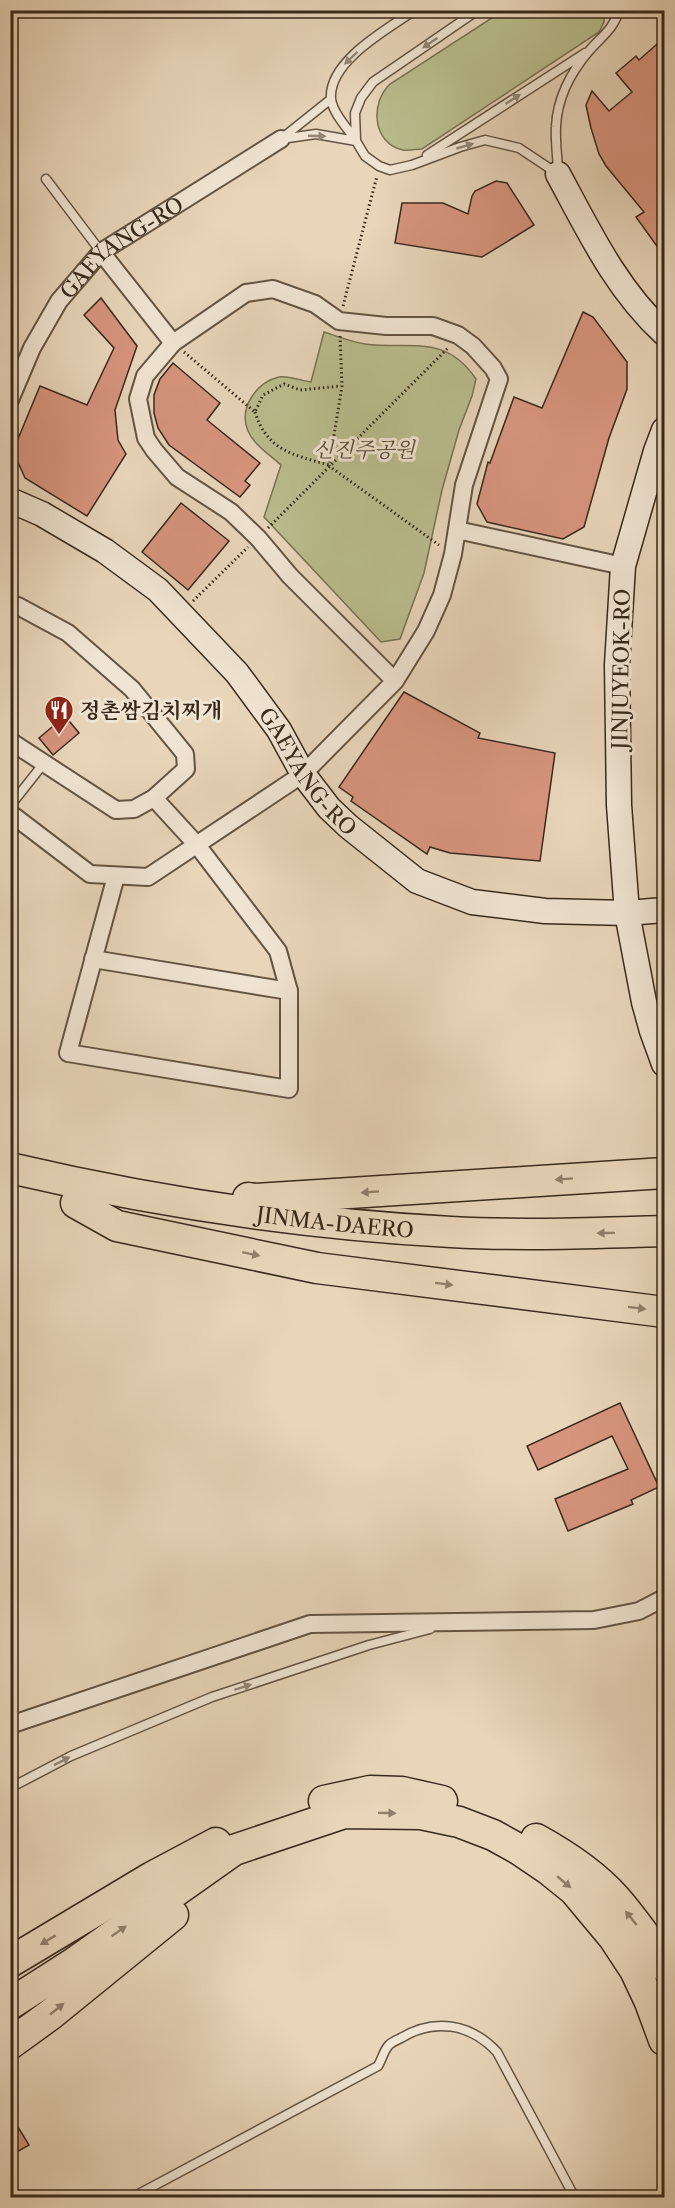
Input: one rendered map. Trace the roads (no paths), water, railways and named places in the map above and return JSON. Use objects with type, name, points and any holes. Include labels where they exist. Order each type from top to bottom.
[{"type":"highway","points":[[10,1163],[31,1159],[256,1199],[664,1173]]},
{"type":"highway","name":"JINMA-DAERO","points":[[10,1168],[169,1202],[327,1223],[453,1233],[664,1231]]},
{"type":"highway","name":"JINMA-DAERO","points":[[10,1189],[166,1221],[325,1243],[452,1252],[664,1251]]},
{"type":"highway","points":[[76,1203],[117,1226],[317,1268],[664,1312]]},
{"type":"highway","points":[[10,1962],[152,1877],[235,1833],[297,1808],[370,1791],[402,1792],[473,1809],[502,1819],[559,1852],[589,1874],[614,1897],[659,1955],[664,1966]]},
{"type":"highway","points":[[10,2004],[71,1965],[234,1850],[344,1813],[421,1814],[459,1822],[493,1835],[548,1869],[574,1890],[614,1938],[634,1970],[650,2002],[664,2040]]},
{"type":"highway","points":[[10,2044],[201,1893],[234,1850]]},
{"type":"street","name":"GAEYANG-RO","points":[[10,400],[32,348],[59,301],[101,252],[281,139]]},
{"type":"street","points":[[558,174],[608,267],[633,300],[664,333]]},
{"type":"street","points":[[101,252],[174,343]]},
{"type":"street","points":[[10,813],[90,874],[148,877],[303,774],[395,681],[426,631],[442,595],[453,554],[464,485],[499,380],[493,368],[473,346],[458,335],[434,326],[386,326],[339,321],[315,304],[273,289],[246,293],[174,343],[145,376],[138,399],[146,438],[177,477],[231,512],[258,538],[290,576],[395,681]]},
{"type":"street","name":"JINJUYEOK-RO","points":[[664,430],[623,566],[617,665],[619,806],[627,913],[644,1002],[664,1064]]},
{"type":"street","name":"GAEYANG-RO","points":[[10,500],[42,513],[105,551],[158,590],[237,673],[279,730],[303,774],[329,808],[417,881],[472,902],[545,911],[627,913],[664,910]]},
{"type":"street","points":[[457,530],[623,566]]},
{"type":"street","points":[[10,608],[18,606],[68,633],[132,689],[185,754],[186,769],[154,798],[134,809],[116,810],[10,741]]},
{"type":"street","points":[[116,876],[68,1053],[289,1089],[289,991],[278,951],[197,845],[154,798]]},
{"type":"street","points":[[93,958],[289,991]]},
{"type":"street","points":[[10,1725],[310,1624],[594,1620],[639,1611],[664,1598]]},
{"type":"lane","points":[[415,10],[369,41],[346,61],[336,77],[331,99],[338,115],[365,156],[390,170],[485,140],[519,148],[558,174]]},
{"type":"lane","points":[[356,141],[355,113],[360,98],[373,82],[478,10]]},
{"type":"lane","points":[[411,165],[591,49],[616,22],[619,10]]},
{"type":"lane","points":[[558,174],[556,126],[568,80],[591,49]]},
{"type":"lane","points":[[281,139],[331,99]]},
{"type":"lane","points":[[281,139],[316,135],[356,141]]},
{"type":"lane","points":[[46,178],[101,252]]},
{"type":"lane","points":[[10,806],[44,763]]},
{"type":"lane","points":[[10,1788],[71,1756],[212,1697],[369,1646],[452,1623]]},
{"type":"lane","points":[[131,2198],[378,2066],[390,2044],[407,2034],[439,2025],[455,2026],[471,2032],[485,2040],[497,2052],[574,2198]]},
{"type":"place","name":"정촌쌈김치찌개","points":[[59,736]]},
{"type":"park label","name":"신진주공원","points":[[364,449]]}]
